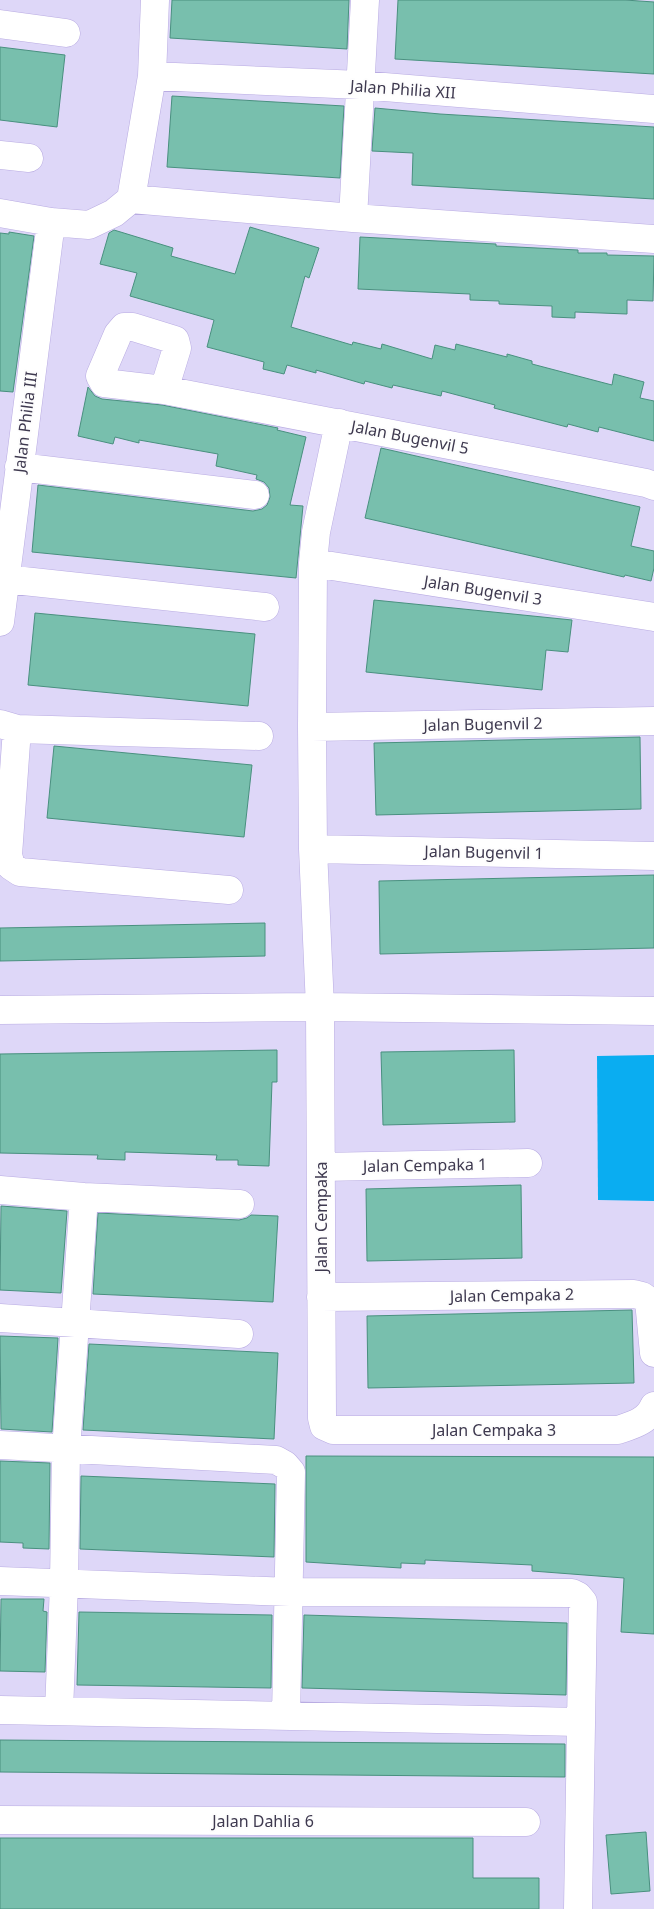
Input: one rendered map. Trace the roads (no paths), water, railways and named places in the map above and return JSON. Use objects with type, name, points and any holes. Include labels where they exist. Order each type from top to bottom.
[{"type":"street","points":[[0,213],[51,222],[89,225],[114,213],[131,199],[152,76],[155,0]]},
{"type":"street","points":[[353,218],[365,0]]},
{"type":"street","points":[[0,24],[66,34]]},
{"type":"street","name":"Jalan Philia XII","points":[[152,76],[360,86],[654,109]]},
{"type":"street","points":[[0,155],[28,158]]},
{"type":"street","points":[[131,199],[353,218],[654,239]]},
{"type":"street","name":"Jalan Philia III","points":[[0,622],[51,222]]},
{"type":"street","name":"Jalan Bugenvil 5","points":[[164,390],[637,481],[654,486]]},
{"type":"street","name":"Jalan Cempaka","points":[[324,1426],[322,1418],[320,1298],[320,1007],[313,849],[313,563],[316,532],[339,423]]},
{"type":"street","points":[[19,467],[256,495]]},
{"type":"street","name":"Jalan Bugenvil 3","points":[[313,563],[654,617]]},
{"type":"street","points":[[5,579],[265,607]]},
{"type":"street","name":"Jalan Bugenvil 2","points":[[312,727],[654,721]]},
{"type":"street","points":[[230,890],[20,872],[11,866],[8,855],[8,726],[259,736]]},
{"type":"street","name":"Jalan Bugenvil 1","points":[[313,849],[654,856]]},
{"type":"street","points":[[0,1010],[320,1007],[654,1011]]},
{"type":"street","name":"Jalan Cempaka 1","points":[[321,1167],[528,1163]]},
{"type":"street","points":[[0,1190],[84,1197],[240,1204]]},
{"type":"street","points":[[59,1711],[64,1584],[66,1450],[84,1197]]},
{"type":"street","name":"Jalan Cempaka 2","points":[[320,1298],[634,1294],[642,1296],[649,1301],[654,1353]]},
{"type":"street","points":[[0,1318],[239,1334]]},
{"type":"street","name":"Jalan Cempaka 3","points":[[324,1426],[333,1430],[618,1430],[636,1424],[650,1415],[654,1406]]},
{"type":"street","points":[[0,1445],[276,1460],[285,1464],[291,1472],[286,1716]]},
{"type":"street","points":[[0,1581],[290,1592],[572,1593],[578,1596],[583,1602],[578,1909]]},
{"type":"street","points":[[0,1710],[580,1722]]},
{"type":"street","name":"Jalan Dahlia 6","points":[[0,1820],[526,1822]]},
{"type":"water","points":[[654,1055],[654,1201],[598,1200],[597,1056]]}]
